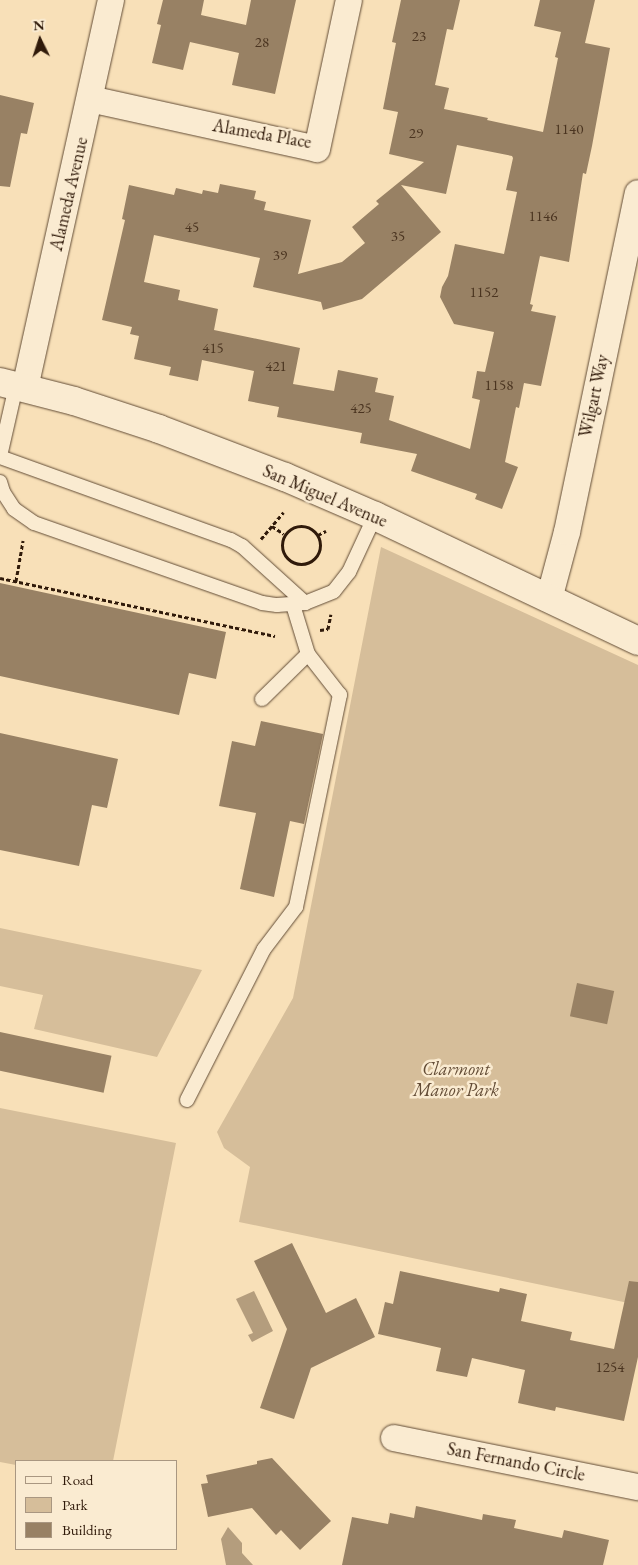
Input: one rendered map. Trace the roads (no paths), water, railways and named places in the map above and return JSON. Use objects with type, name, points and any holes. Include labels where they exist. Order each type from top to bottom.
[{"type":"street","name":"Alameda Avenue","points":[[14,385],[90,99],[111,0]]},
{"type":"street","name":"Alameda Place","points":[[90,99],[317,148],[349,0]]},
{"type":"street","name":"Wilgart Way","points":[[549,599],[567,532],[638,193]]},
{"type":"street","name":"San Miguel Avenue","points":[[14,385],[83,404],[224,453],[375,516],[638,641]]},
{"type":"street","name":"San Fernando Circle","points":[[394,1438],[638,1487]]},
{"type":"lane","points":[[14,385],[0,457],[231,540],[242,546],[299,604],[308,654],[340,695],[296,907],[264,949],[187,1100]]},
{"type":"lane","points":[[0,482],[3,492],[14,509],[34,523],[262,603],[299,604],[323,597],[341,583],[349,572],[375,516]]},
{"type":"lane","points":[[262,699],[308,654]]},
{"type":"park label","name":"Clarmont Manor Park","points":[[456,1080]]}]
